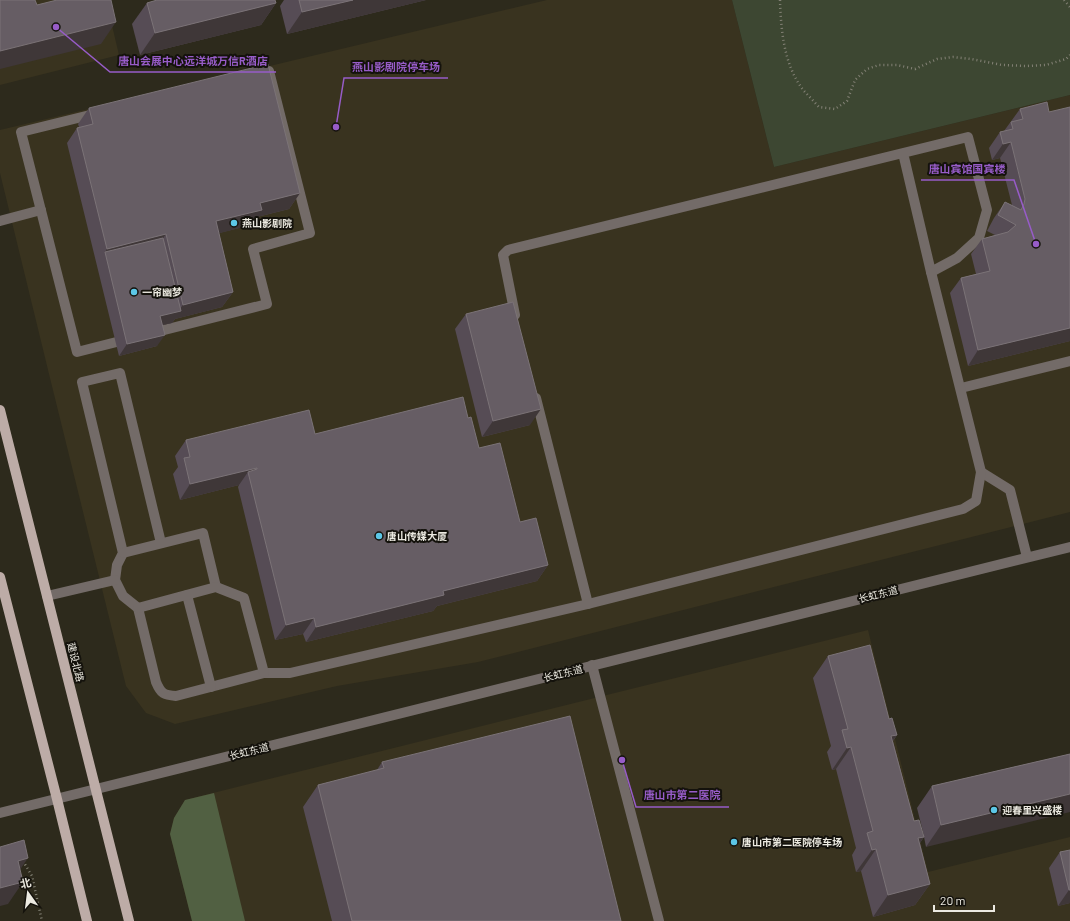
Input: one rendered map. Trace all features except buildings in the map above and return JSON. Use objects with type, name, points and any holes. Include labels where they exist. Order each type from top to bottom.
[{"type":"main road","name":"建设北路","points":[[0,410],[97,789],[129,921]]},
{"type":"main road","points":[[0,577],[3,599],[57,799],[86,921]]},
{"type":"street","points":[[268,71],[310,233],[253,249],[267,304],[76,352],[41,210],[21,132],[268,71]]},
{"type":"street","points":[[518,324],[503,255],[508,250],[968,137],[986,210],[979,238],[956,258],[931,272]]},
{"type":"street","points":[[161,543],[120,373],[82,382],[123,552],[117,565],[115,580],[123,596],[138,608],[156,682],[159,690],[166,695],[176,696],[264,673],[290,674],[588,604],[963,509],[976,501],[981,472],[931,272],[903,152]]},
{"type":"street","points":[[0,220],[41,210]]},
{"type":"street","points":[[961,388],[1070,361]]},
{"type":"street","points":[[535,392],[588,604]]},
{"type":"street","points":[[981,472],[1010,490],[1027,558]]},
{"type":"street","points":[[123,552],[203,533],[216,587]]},
{"type":"street","name":"长虹东道","points":[[0,813],[1070,547]]},
{"type":"street","points":[[47,596],[115,580]]},
{"type":"street","points":[[138,608],[216,587],[244,598],[264,673]]},
{"type":"street","points":[[187,595],[211,687]]},
{"type":"street","points":[[592,665],[659,921]]},
{"type":"path","points":[[780,0],[780,16],[785,49],[792,70],[803,90],[819,107],[835,109],[846,101],[855,80],[867,69],[879,65],[897,65],[915,69],[937,59],[953,57],[1002,65],[1046,65],[1066,59],[1070,55]]},
{"type":"path","points":[[1064,0],[1070,7]]},
{"type":"path","points":[[20,856],[32,876],[42,921]]},
{"type":"shaded area","points":[[0,0],[106,0],[119,55],[0,85]]},
{"type":"shaded area","points":[[547,0],[732,0],[774,167],[1070,95],[1070,512],[478,662],[337,686],[175,724],[146,713],[126,686],[0,173],[0,130]]},
{"type":"shaded area","points":[[868,630],[928,872],[1070,837],[1070,921],[192,921],[170,834],[174,818],[185,800]]},
{"type":"green space","points":[[732,0],[1070,0],[1070,95],[774,167]]},
{"type":"green space","points":[[214,793],[245,921],[192,921],[170,834],[174,818],[185,800]]},
{"type":"place","name":"唐山会展中心远洋城万信R酒店","points":[[56,27]]},
{"type":"place","name":"燕山影剧院停车场","points":[[336,127]]},
{"type":"place","name":"燕山影剧院","points":[[234,223]]},
{"type":"place","name":"唐山宾馆国宾楼","points":[[1036,244]]},
{"type":"place","name":"一帘幽梦","points":[[134,292]]},
{"type":"place","name":"唐山传媒大厦","points":[[379,536]]},
{"type":"place","name":"唐山市第二医院","points":[[622,760]]},
{"type":"place","name":"迎春里兴盛楼","points":[[994,810]]},
{"type":"place","name":"唐山市第二医院停车场","points":[[734,842]]}]
